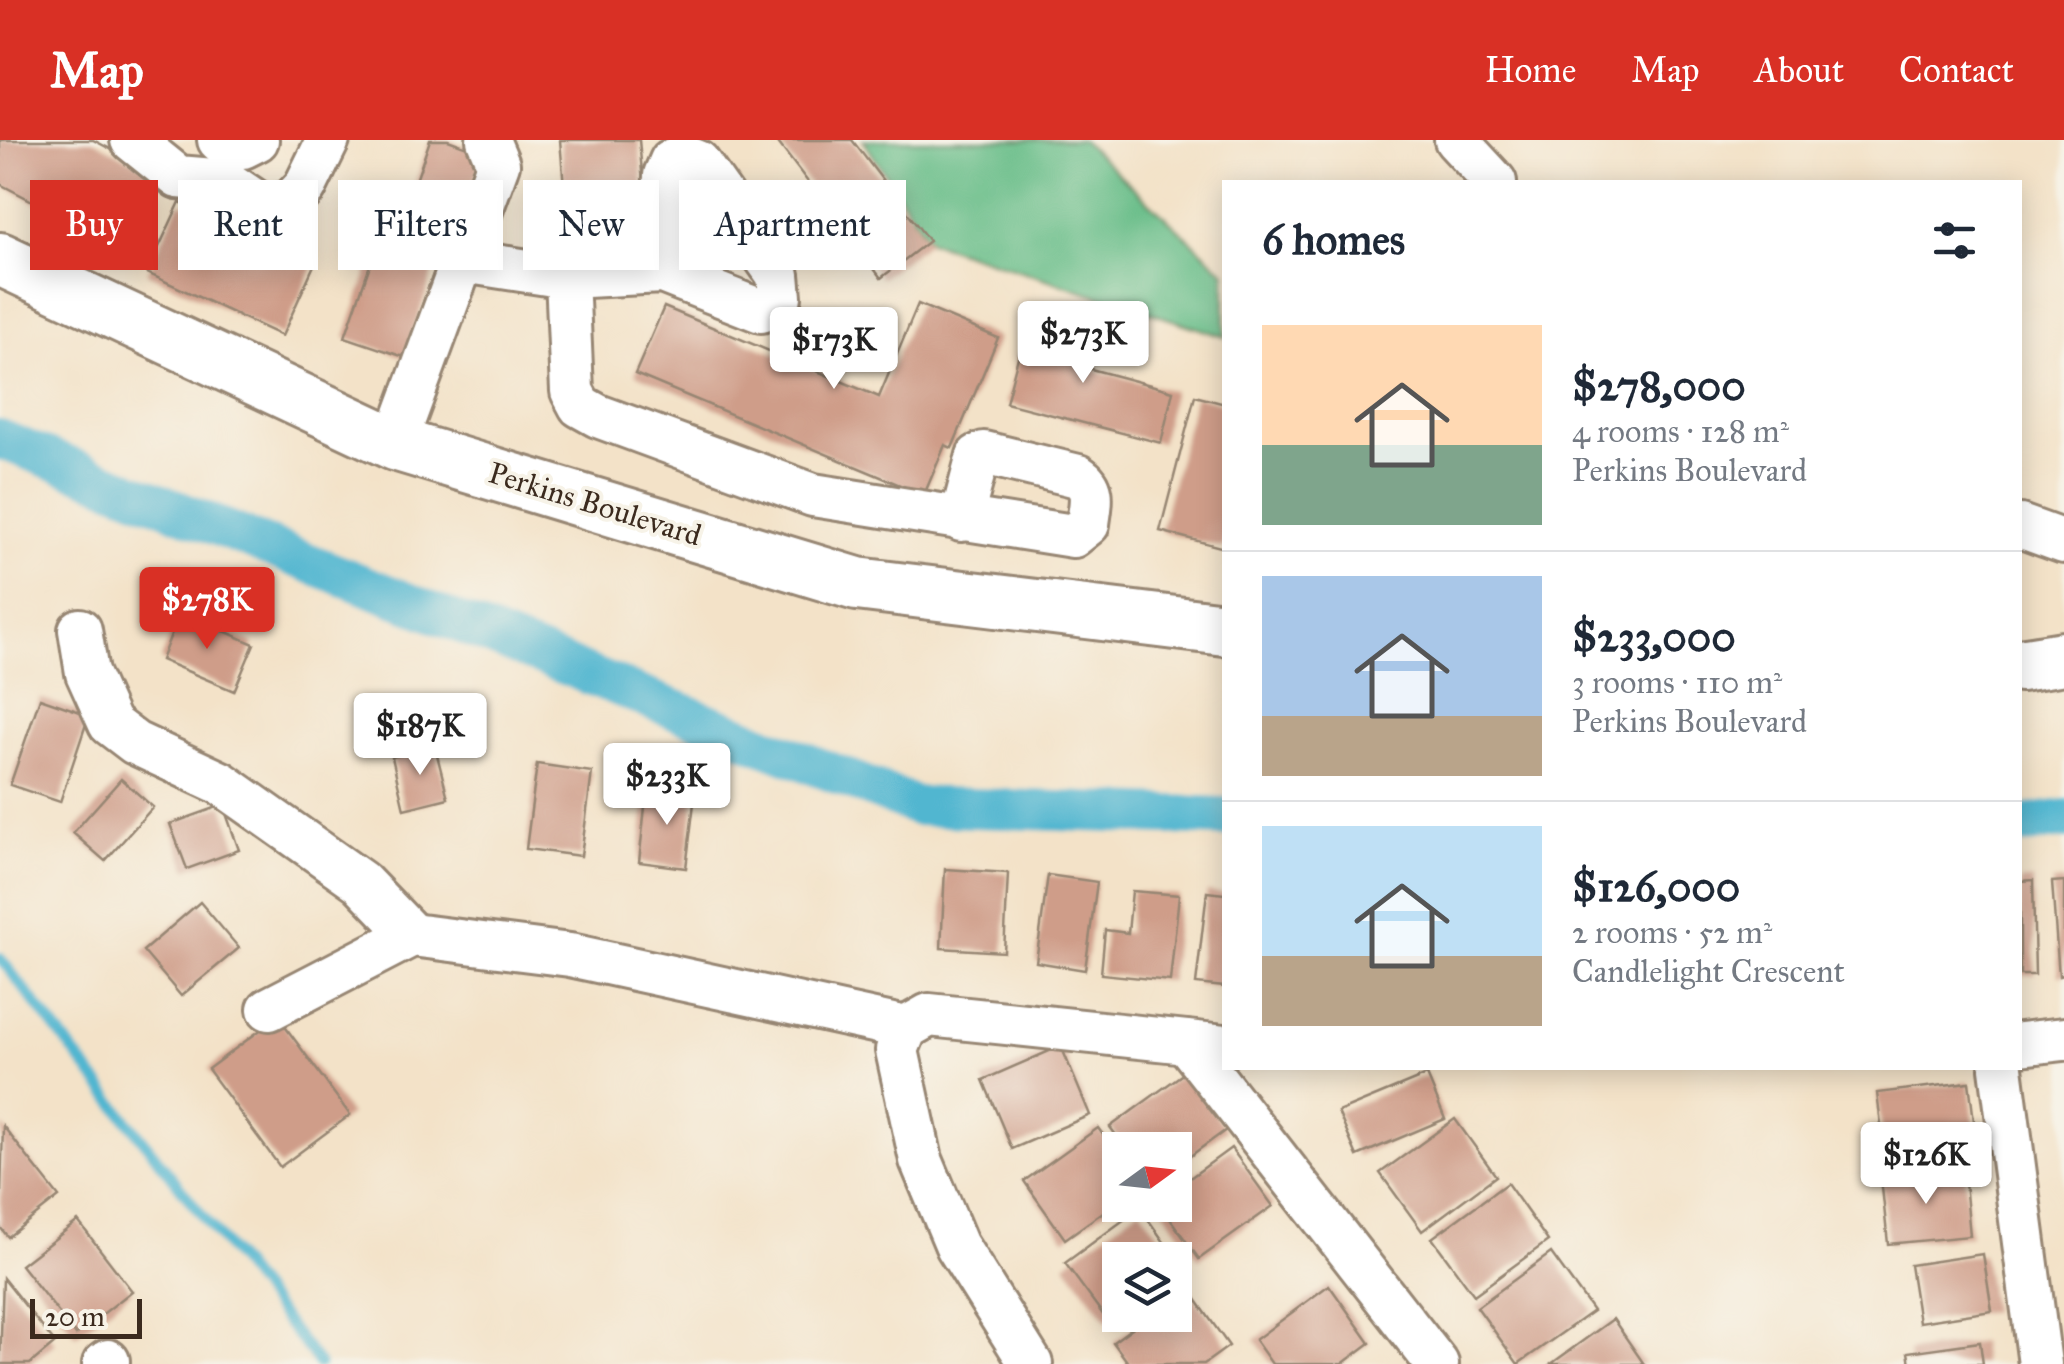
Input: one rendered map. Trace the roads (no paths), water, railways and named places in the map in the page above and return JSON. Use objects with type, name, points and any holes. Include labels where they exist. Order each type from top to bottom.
[{"type":"street","points":[[132,140],[178,177],[232,152],[262,206],[289,204],[304,188],[328,140]]},
{"type":"street","points":[[488,140],[498,164],[492,180]]},
{"type":"street","points":[[1456,140],[1493,180]]},
{"type":"street","name":"Perkins Boulevard","points":[[0,258],[396,444],[857,584],[1222,630]]},
{"type":"street","points":[[503,267],[568,277],[662,272]]},
{"type":"street","points":[[396,444],[460,270]]},
{"type":"street","points":[[568,277],[572,391],[580,406],[813,495],[961,520]]},
{"type":"street","points":[[2022,527],[2064,542]]},
{"type":"street","points":[[80,630],[87,674],[110,724],[135,743],[221,783],[361,882],[412,935]]},
{"type":"street","points":[[2022,665],[2064,658]]},
{"type":"street","points":[[269,1009],[412,935],[570,955],[917,1021],[1205,1044],[1222,1067]]},
{"type":"street","points":[[917,1021],[897,1050],[921,1160],[957,1246],[1030,1364]]},
{"type":"street","points":[[2022,1044],[2064,1039]]},
{"type":"street","points":[[1224,1070],[1437,1364]]},
{"type":"street","points":[[2001,1070],[2040,1364]]},
{"type":"waterway","points":[[0,439],[916,806],[1222,817]]},
{"type":"waterway","points":[[2022,825],[2064,819]]},
{"type":"waterway","points":[[0,958],[319,1364]]}]
